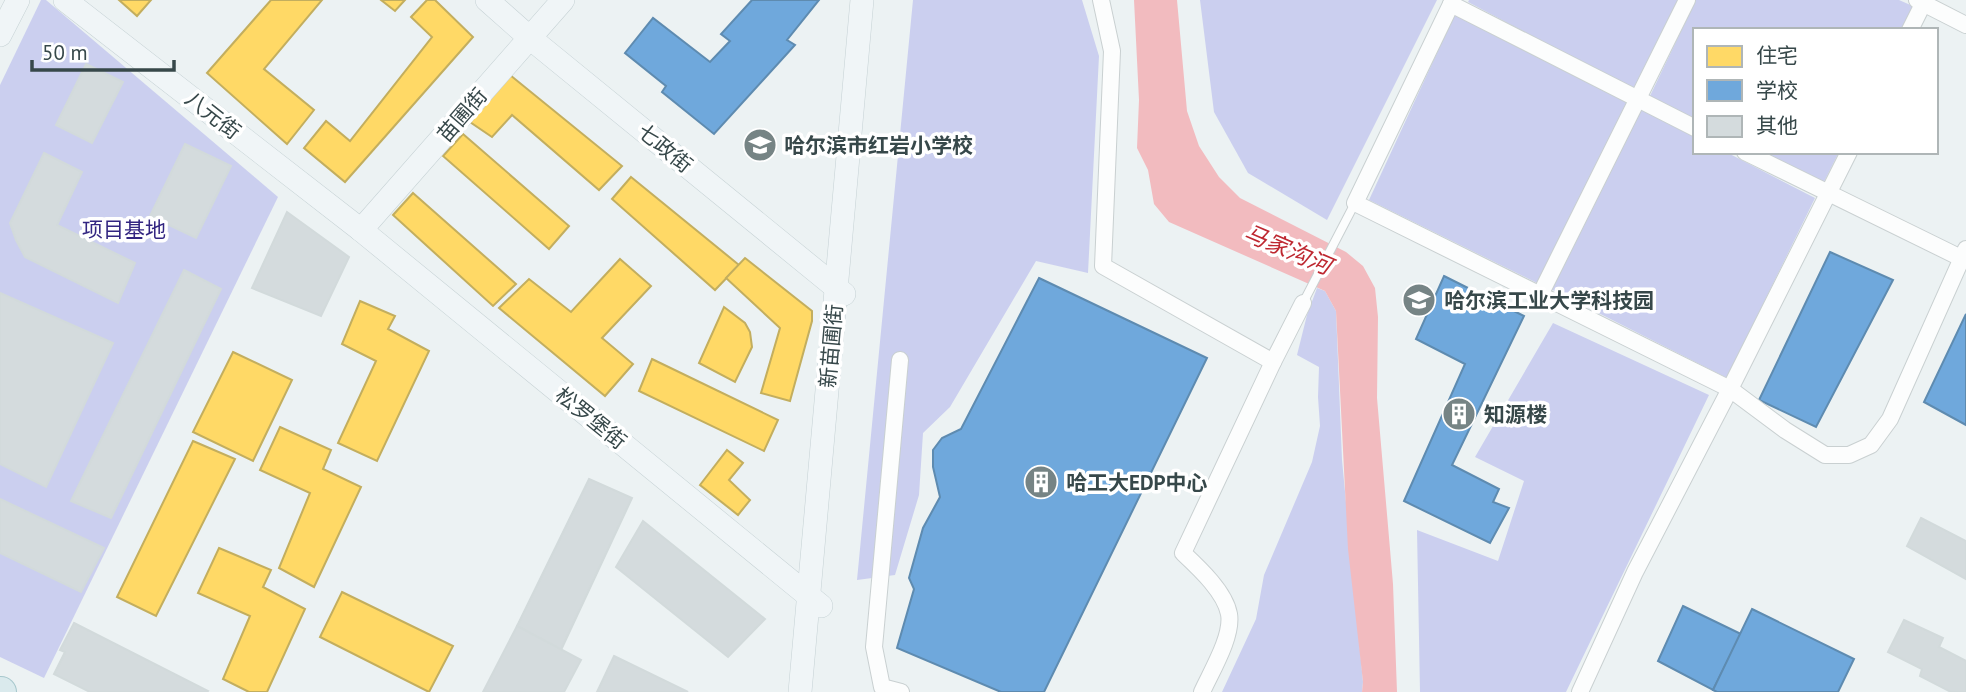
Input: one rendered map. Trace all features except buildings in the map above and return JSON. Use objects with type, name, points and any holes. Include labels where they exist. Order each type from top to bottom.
[{"type":"street","points":[[0,35],[18,0]]},
{"type":"street","name":"八元街","points":[[65,0],[361,230]]},
{"type":"street","name":"七政街","points":[[487,0],[840,292]]},
{"type":"street","name":"苗圃街","points":[[361,230],[563,0]]},
{"type":"street","name":"新苗圃街","points":[[813,692],[815,601],[862,0]]},
{"type":"street","name":"新苗圃街","points":[[840,292],[872,0]]},
{"type":"street","points":[[1101,0],[1112,51],[1102,265],[1273,362]]},
{"type":"street","points":[[1540,295],[1687,0]]},
{"type":"street","points":[[1911,28],[1925,1],[1966,25]]},
{"type":"street","points":[[1693,127],[1452,2],[1355,204],[1730,389],[1785,430],[1825,454],[1849,455],[1871,445],[1890,419],[1963,254],[1749,154]]},
{"type":"street","points":[[1580,692],[1635,572],[1848,154]]},
{"type":"street","name":"松罗堡街","points":[[361,230],[815,601]]},
{"type":"street","points":[[1202,692],[1228,634],[1229,615],[1221,596],[1201,569],[1183,554],[1303,303]]},
{"type":"street","points":[[900,360],[874,647],[881,687],[901,692]]},
{"type":"street","name":"新苗圃街","points":[[800,692],[815,601]]},
{"type":"lane","points":[[1303,303],[1355,204]]},
{"type":"green space","name":"项目基地","points":[[41,0],[46,0],[278,197],[44,678],[0,657],[0,85]]},
{"type":"green space","points":[[913,0],[1082,0],[1099,56],[1088,273],[1036,261],[950,407],[923,433],[919,495],[895,575],[857,580]]},
{"type":"green space","points":[[1200,0],[1437,0],[1327,220],[1248,173],[1214,112]]},
{"type":"green space","points":[[1679,0],[1634,90],[1468,2]]},
{"type":"green space","points":[[1696,0],[1899,0],[1915,7],[1905,28],[1693,28],[1693,119],[1649,98]]},
{"type":"green space","points":[[1455,14],[1628,102],[1537,283],[1369,200]]},
{"type":"green space","points":[[1640,109],[1693,135],[1693,154],[1730,154],[1815,198],[1727,378],[1551,289]]},
{"type":"green space","points":[[1764,154],[1838,154],[1823,184]]},
{"type":"green space","points":[[1317,288],[1325,291],[1336,311],[1342,460],[1362,692],[1222,692],[1256,619],[1264,575],[1312,462],[1320,426],[1319,367],[1297,355]]},
{"type":"green space","points":[[1553,323],[1709,395],[1566,692],[1420,692],[1417,530],[1498,561],[1524,481],[1475,457]]},
{"type":"water","name":"马家沟河","points":[[1134,0],[1177,0],[1187,111],[1199,146],[1219,177],[1240,198],[1346,252],[1363,266],[1375,288],[1378,317],[1377,398],[1393,584],[1397,692],[1362,692],[1348,549],[1336,311],[1325,291],[1169,222],[1154,204],[1148,170],[1137,148],[1139,100]]},
{"type":"place","name":"哈尔滨市红岩小学校","points":[[760,145]]},
{"type":"place","name":"哈尔滨工业大学科技园","points":[[1419,300]]},
{"type":"place","name":"知源楼","points":[[1459,414]]},
{"type":"place","name":"哈工大EDP中心","points":[[1041,482]]}]
